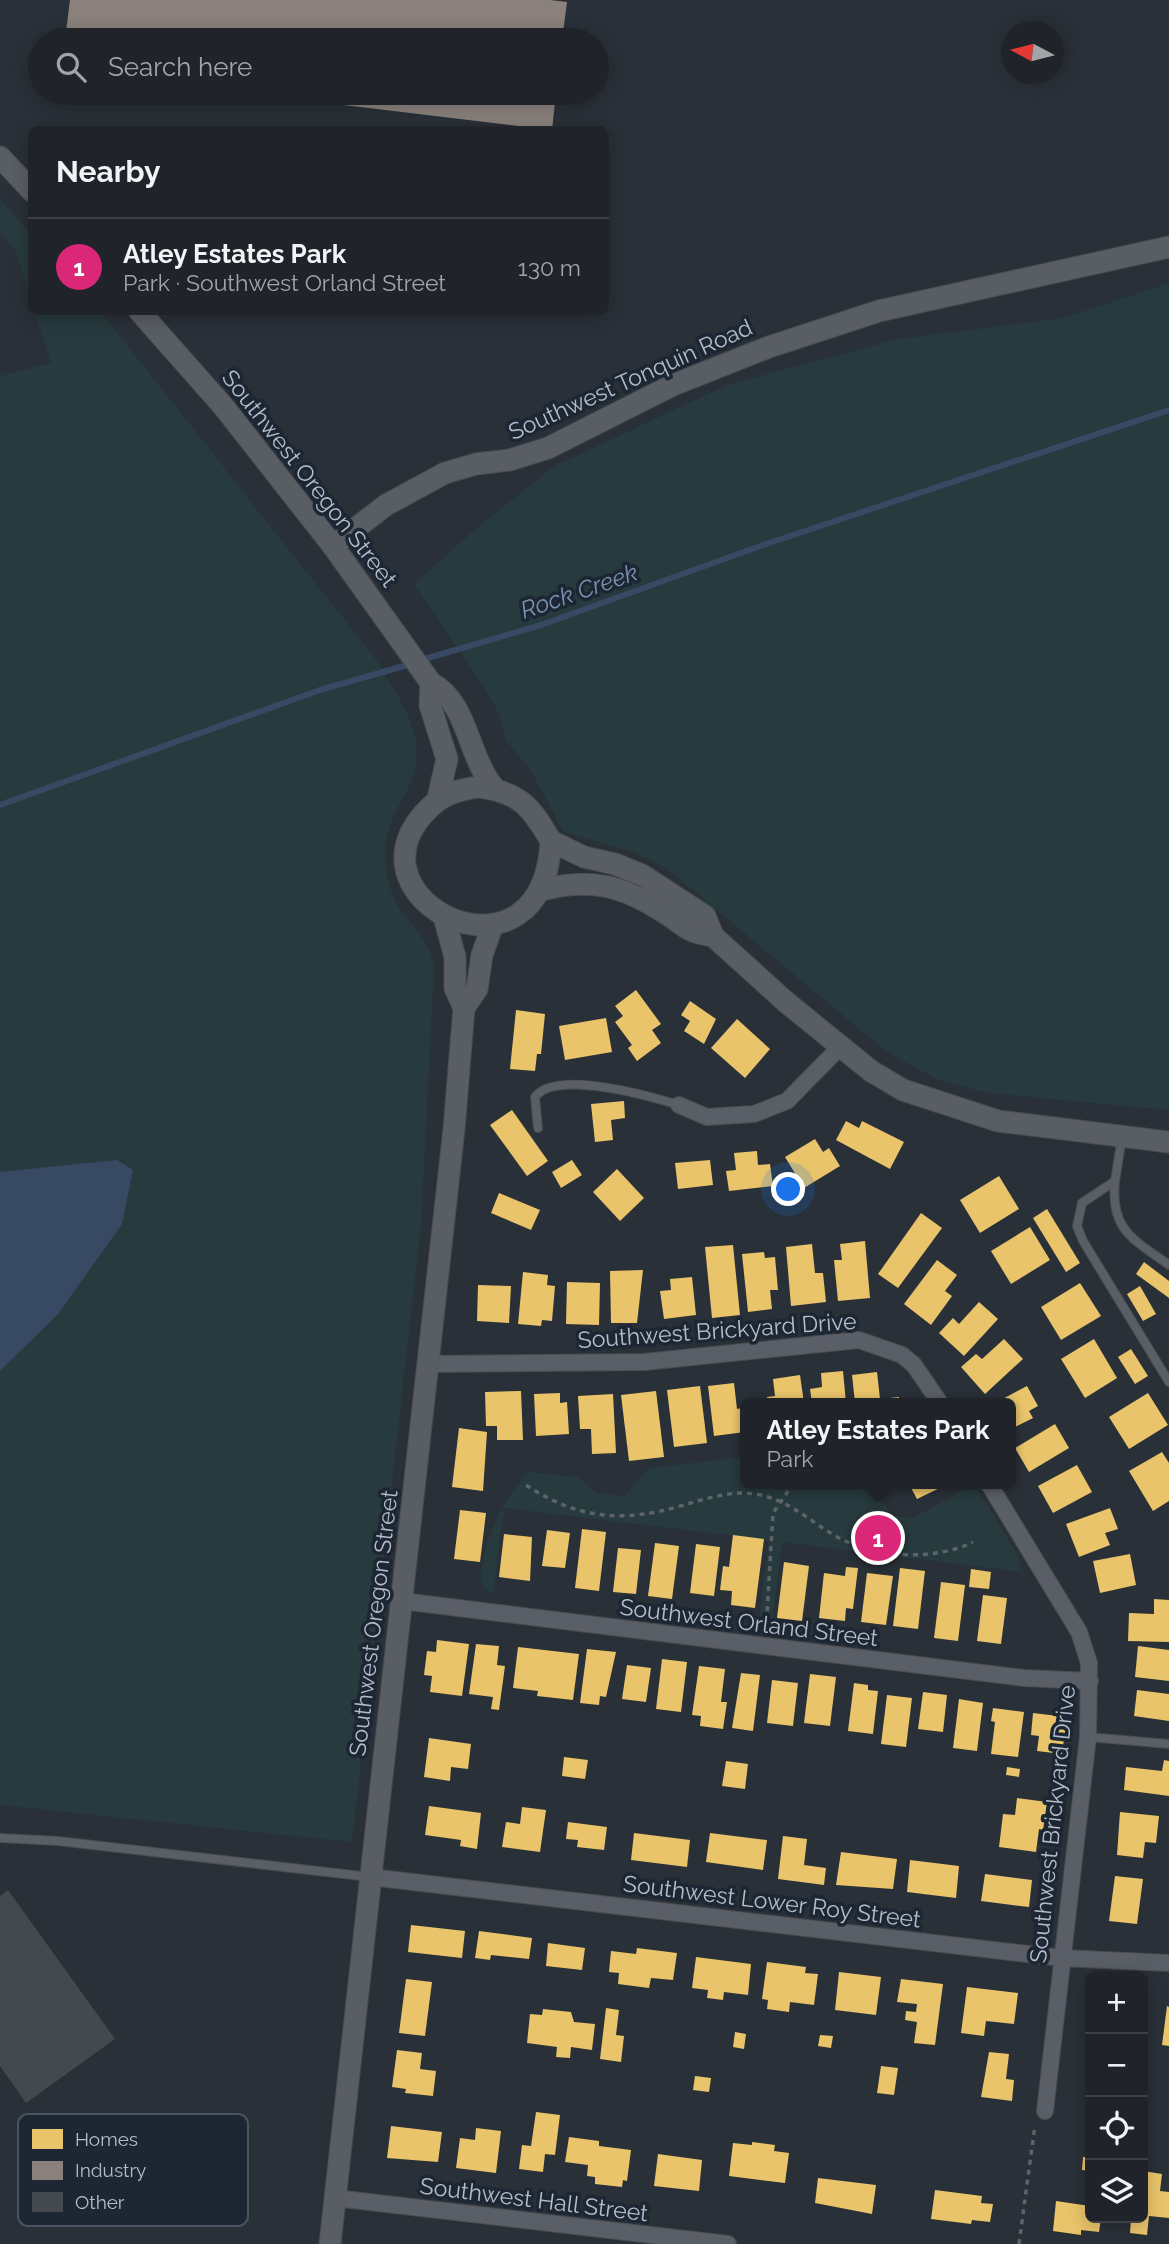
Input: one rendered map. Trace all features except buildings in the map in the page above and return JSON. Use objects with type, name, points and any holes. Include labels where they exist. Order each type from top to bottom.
[{"type":"main road","points":[[0,158],[28,187]]},
{"type":"main road","name":"Southwest Tonquin Road","points":[[332,546],[386,505],[445,473],[476,464],[510,460],[548,448],[673,385],[769,347],[879,311],[1169,247]]},
{"type":"main road","name":"Southwest Oregon Street","points":[[143,315],[223,406],[332,546],[431,683],[447,692],[466,729],[481,773],[495,789],[521,800],[551,841]]},
{"type":"main road","points":[[431,683],[430,705],[447,759],[438,798],[413,828],[406,848],[410,879],[429,907],[444,917],[467,924],[493,923],[520,913],[542,890],[547,877],[551,841],[584,857],[629,870],[671,892],[705,916],[713,936],[840,1048],[903,1090],[964,1112],[1040,1128],[1169,1142]]},
{"type":"main road","points":[[438,798],[466,788],[495,789]]},
{"type":"main road","points":[[542,890],[563,884],[599,883],[644,901],[690,933],[713,936]]},
{"type":"main road","name":"Southwest Oregon Street","points":[[444,917],[455,957],[455,988],[464,1008]]},
{"type":"main road","name":"Southwest Oregon Street","points":[[330,2244],[429,1364],[464,1008],[477,989],[481,955],[493,923]]},
{"type":"street","points":[[679,1105],[707,1117],[754,1114],[787,1101],[840,1048]]},
{"type":"street","name":"Southwest Brickyard Drive","points":[[429,1364],[645,1362],[859,1340],[902,1355],[915,1365],[937,1398]]},
{"type":"street","name":"Southwest Brickyard Drive","points":[[992,1489],[1079,1632],[1090,1663],[1088,1737],[1045,2111]]},
{"type":"street","name":"Southwest Orland Street","points":[[402,1601],[1044,1681],[1090,1681]]},
{"type":"street","name":"Southwest Lower Roy Street","points":[[370,1877],[1062,1958],[1169,1963]]},
{"type":"street","name":"Southwest Hall Street","points":[[335,2198],[717,2243]]},
{"type":"lane","points":[[538,1128],[536,1097],[556,1084],[616,1089],[679,1105]]},
{"type":"lane","points":[[1122,1137],[1113,1201],[1119,1224],[1129,1235],[1169,1265]]},
{"type":"lane","points":[[1115,1181],[1082,1203],[1077,1226],[1083,1241],[1169,1382]]},
{"type":"lane","points":[[1088,1737],[1169,1744]]},
{"type":"lane","points":[[0,1838],[58,1841],[370,1877]]},
{"type":"path","points":[[526,1485],[571,1510],[610,1516],[649,1514],[728,1494],[754,1494],[780,1501],[807,1515],[840,1538],[861,1546],[927,1555],[973,1542]]},
{"type":"path","points":[[764,1647],[772,1522],[780,1501],[789,1489]]},
{"type":"path","points":[[1019,2244],[1035,2121],[1045,2111]]},
{"type":"green space","points":[[0,199],[28,231],[28,291],[15,249],[0,233]]},
{"type":"green space","points":[[1169,283],[1169,1110],[988,1093],[938,1080],[887,1052],[666,868],[636,853],[564,832],[530,769],[506,741],[499,714],[482,684],[414,584],[478,527],[555,466],[727,385],[898,339],[1063,318]]},
{"type":"green space","points":[[36,315],[103,315],[377,661],[406,711],[416,744],[412,779],[390,826],[385,850],[392,894],[426,943],[434,967],[421,1223],[352,1842],[0,1805],[0,376],[51,363]]},
{"type":"green space","points":[[740,1458],[740,1489],[875,1489],[891,1515],[913,1518],[965,1489],[977,1489],[1017,1554],[1023,1572],[782,1542],[771,1629],[758,1627],[769,1540],[504,1508],[493,1595],[483,1587],[483,1558],[494,1526],[510,1496],[528,1472],[578,1477],[597,1493],[624,1496],[649,1468]]},
{"type":"water","points":[[117,1160],[133,1170],[122,1224],[58,1314],[0,1371],[0,1172]]},
{"type":"waterway","name":"Rock Creek","points":[[421,660],[541,625],[763,545],[1169,410]]},
{"type":"waterway","name":"Rock Creek","points":[[0,805],[320,690],[411,664]]},
{"type":"place","name":"Atley Estates Park","points":[[878,1538]]}]
